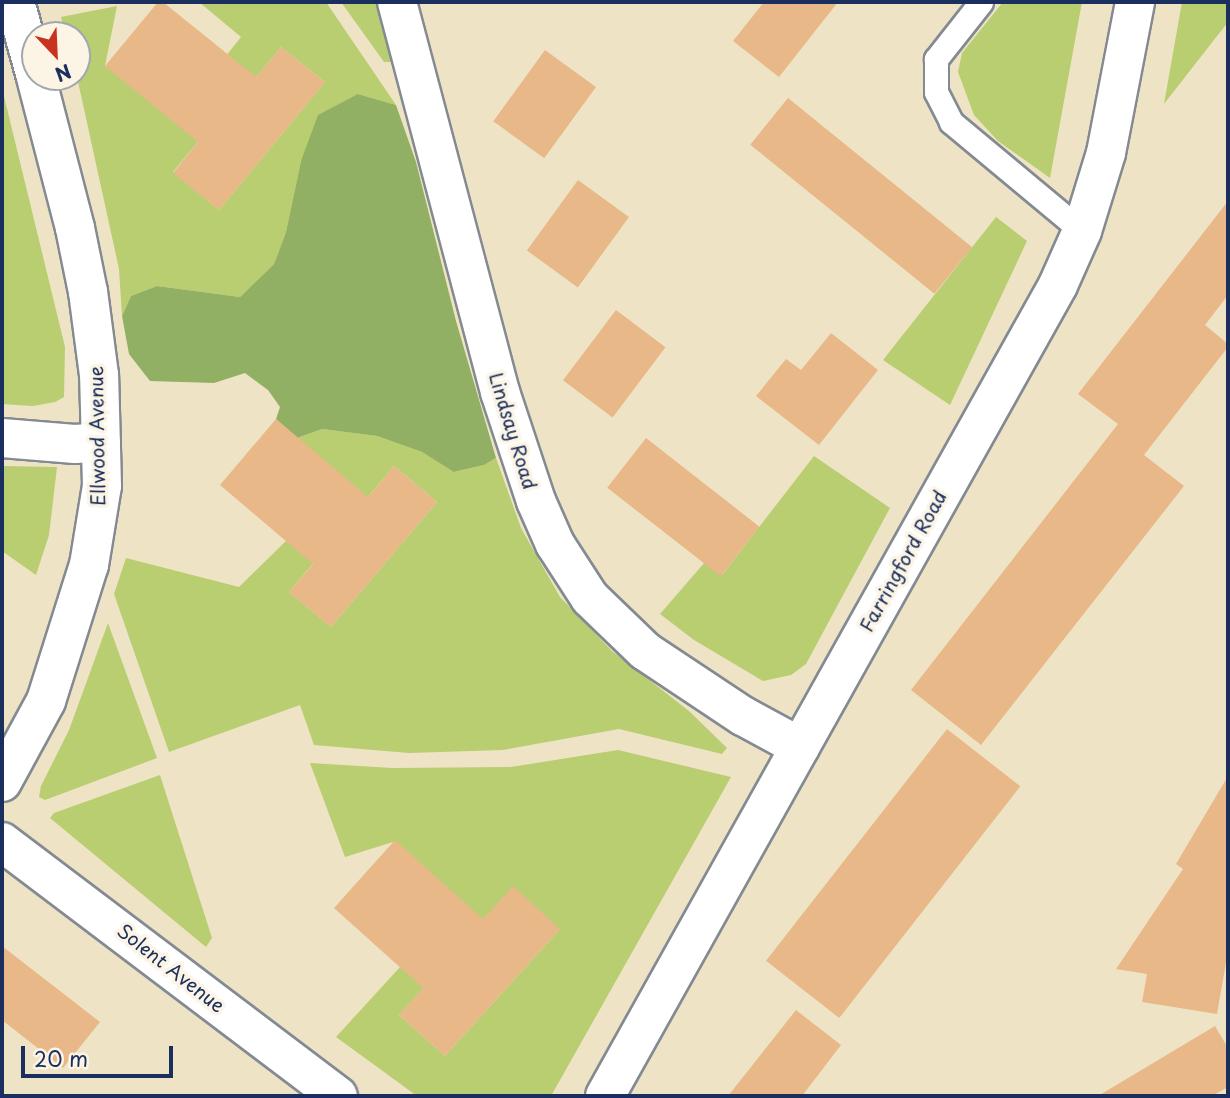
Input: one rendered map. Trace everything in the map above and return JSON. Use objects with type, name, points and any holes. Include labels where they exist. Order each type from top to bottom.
[{"type":"street","name":"Ellwood Avenue","points":[[15,2],[21,23]]},
{"type":"street","name":"Lindsay Road","points":[[397,2],[500,391],[523,465],[555,544],[590,598],[645,651],[743,716],[800,747]]},
{"type":"street","name":"Farringford Road","points":[[605,1096],[1028,341],[1083,231],[1106,153],[1135,2]]},
{"type":"street","name":"Ellwood Avenue","points":[[2,782],[46,701],[76,610],[97,523],[102,442],[99,375],[88,292],[75,228],[40,91]]},
{"type":"street","points":[[2,438],[102,442]]},
{"type":"street","name":"Solent Avenue","points":[[2,842],[338,1096]]},
{"type":"lane","points":[[981,2],[936,59],[936,92],[951,122],[1083,231]]},
{"type":"green space","points":[[199,2],[326,2],[396,105],[358,94],[301,161],[286,232],[274,264],[240,297],[157,286],[131,296],[122,316],[119,269],[80,91],[91,91],[91,21],[62,21],[61,17],[117,6],[105,66],[216,120],[173,172],[219,210],[325,82],[281,47],[237,100],[209,77],[241,37]]},
{"type":"green space","points":[[341,2],[378,2],[394,62],[384,62]]},
{"type":"green space","points":[[1003,2],[1082,2],[1050,178],[998,141],[974,115],[958,72],[962,53]]},
{"type":"green space","points":[[1182,2],[1228,2],[1228,22],[1164,104]]},
{"type":"green space","points":[[2,88],[65,347],[64,397],[55,402],[33,406],[2,404]]},
{"type":"green space","points":[[358,94],[396,105],[416,162],[456,321],[496,458],[484,465],[454,472],[422,452],[377,436],[322,429],[297,438],[276,419],[280,407],[268,390],[245,373],[214,383],[150,381],[129,354],[122,316],[131,296],[157,286],[240,297],[274,264],[286,232],[301,161],[318,115]]},
{"type":"green space","points":[[996,217],[1027,241],[950,405],[883,360]]},
{"type":"green space","points":[[322,429],[377,436],[422,452],[455,472],[484,465],[496,458],[521,528],[560,597],[612,651],[689,711],[727,748],[722,754],[619,729],[503,750],[409,753],[314,745],[300,705],[169,752],[114,594],[126,558],[239,587],[286,541],[331,542],[289,592],[331,627],[437,502],[394,466],[350,518],[297,438]]},
{"type":"green space","points":[[814,456],[890,508],[806,664],[791,675],[763,681],[694,640],[660,614],[705,562],[722,575]]},
{"type":"green space","points":[[2,466],[57,467],[49,535],[36,575],[2,551]]},
{"type":"green space","points":[[108,623],[157,758],[45,800],[39,797],[41,786],[69,730]]},
{"type":"green space","points":[[618,750],[731,777],[551,1096],[417,1096],[336,1037],[422,943],[445,964],[399,1015],[445,1056],[560,929],[465,940],[396,841],[345,857],[310,763],[392,768],[511,767]]},
{"type":"green space","points":[[160,775],[212,938],[206,947],[50,818],[54,813]]},
{"type":"building","points":[[158,2],[163,2],[256,77],[281,47],[325,82],[219,210],[173,173],[198,142],[105,66]]},
{"type":"building","points":[[764,2],[838,2],[779,77],[733,41]]},
{"type":"building","points":[[545,50],[596,87],[544,158],[493,121]]},
{"type":"building","points":[[788,98],[972,247],[934,294],[750,145]]},
{"type":"building","points":[[578,180],[629,217],[578,287],[527,250]]},
{"type":"building","points":[[1228,201],[1228,295],[1205,325],[1228,344],[1228,347],[1144,455],[1184,486],[981,745],[911,690],[1118,424],[1078,394]]},
{"type":"building","points":[[616,310],[666,347],[613,418],[563,380]]},
{"type":"building","points":[[831,333],[878,370],[819,445],[756,396],[786,359],[801,370]]},
{"type":"building","points":[[276,419],[368,497],[394,466],[437,502],[331,627],[289,592],[313,564],[220,485]]},
{"type":"building","points":[[646,438],[759,527],[721,576],[607,488]]},
{"type":"building","points":[[947,729],[1020,786],[839,1018],[766,961]]},
{"type":"building","points":[[1228,776],[1228,951],[1217,1014],[1142,1002],[1147,974],[1116,969],[1183,869],[1176,864]]},
{"type":"building","points":[[395,840],[483,919],[513,886],[560,929],[445,1056],[399,1015],[423,988],[334,908]]},
{"type":"building","points":[[2,946],[100,1022],[63,1068],[2,1020]]},
{"type":"building","points":[[796,1010],[841,1045],[802,1096],[728,1096]]},
{"type":"building","points":[[1215,1026],[1228,1048],[1228,1087],[1212,1096],[1098,1096]]}]
